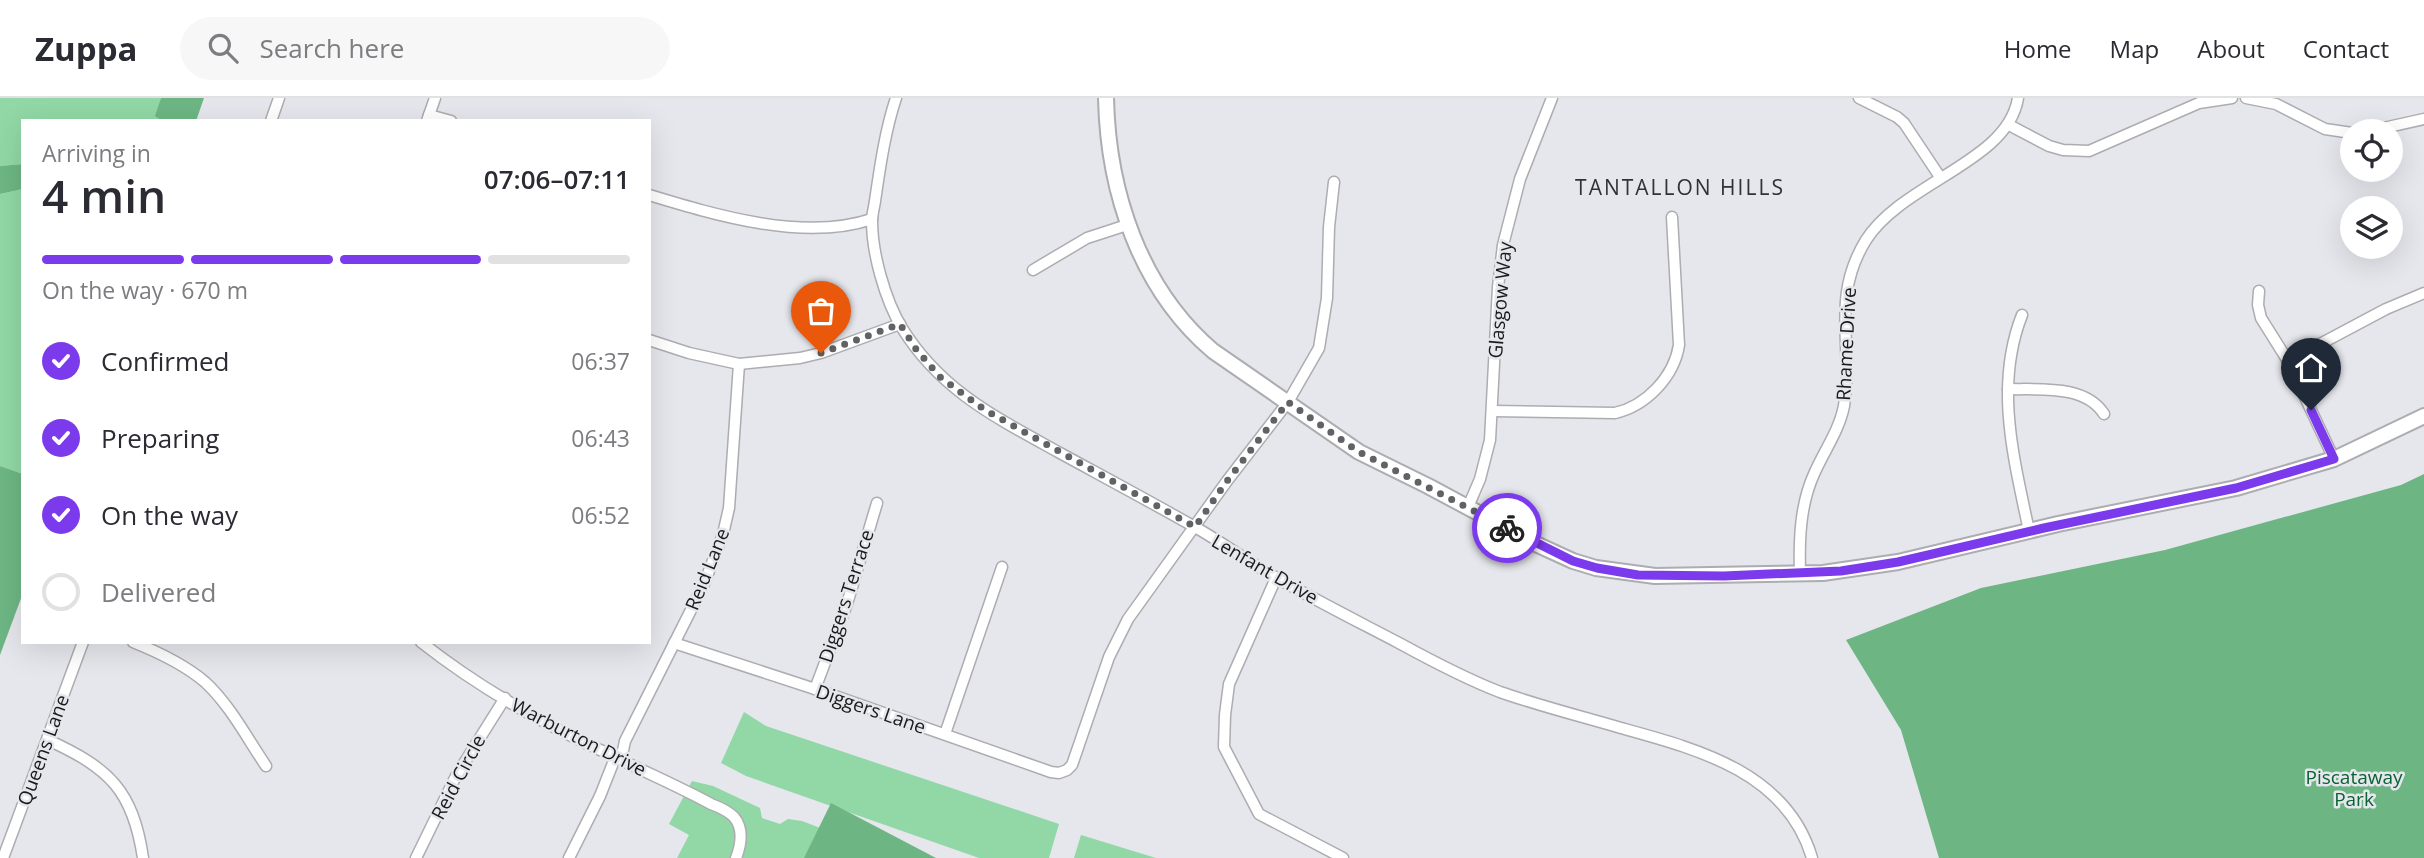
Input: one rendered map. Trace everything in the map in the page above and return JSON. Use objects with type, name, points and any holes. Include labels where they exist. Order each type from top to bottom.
[{"type":"main road","points":[[1106,98],[1116,186],[1128,225],[1165,300],[1194,334],[1213,351],[1359,452],[1555,554],[1597,568],[1654,576],[1841,571],[1898,562],[2029,531],[2236,488],[2334,459],[2424,416]]},
{"type":"street","points":[[272,119],[279,98]]},
{"type":"street","points":[[428,118],[435,98]]},
{"type":"street","name":"Lenfant Drive","points":[[896,98],[881,157],[872,219],[879,268],[900,324],[916,349],[940,377],[985,410],[1195,527],[1276,578],[1443,666],[1499,691],[1691,747],[1722,760],[1755,780],[1780,803],[1805,835],[1812,858]]},
{"type":"street","name":"Glasgow Way","points":[[1468,507],[1480,479],[1490,440],[1498,287],[1503,245],[1520,179],[1552,98]]},
{"type":"street","points":[[1859,98],[1904,122],[1940,177]]},
{"type":"street","name":"Rhame Drive","points":[[1800,573],[1800,534],[1805,501],[1814,474],[1837,430],[1844,406],[1845,298],[1853,267],[1867,239],[1883,218],[1907,198],[1983,150],[2001,135],[2009,125],[2018,98]]},
{"type":"street","points":[[2009,125],[2049,146],[2063,150],[2089,151],[2199,103],[2232,98]]},
{"type":"street","points":[[2246,98],[2262,99],[2325,129],[2340,131]]},
{"type":"street","points":[[2403,124],[2424,120]]},
{"type":"street","points":[[1195,527],[1288,402],[1319,348],[1328,298],[1329,227],[1334,182]]},
{"type":"street","points":[[651,196],[739,220],[777,225],[851,226],[872,219]]},
{"type":"street","points":[[1492,411],[1615,413],[1640,402],[1662,382],[1673,365],[1679,345],[1672,217]]},
{"type":"street","points":[[1032,270],[1080,242],[1128,225]]},
{"type":"street","points":[[2259,291],[2261,318],[2288,361],[2334,459]]},
{"type":"street","points":[[2288,361],[2386,309],[2424,293]]},
{"type":"street","points":[[2022,314],[2010,358],[2009,433],[2029,531]]},
{"type":"street","points":[[651,341],[689,353],[739,364],[800,358],[821,353],[900,324]]},
{"type":"street","name":"Reid Lane","points":[[618,759],[710,570],[727,521],[739,364]]},
{"type":"street","points":[[2008,389],[2073,393],[2095,402],[2104,414]]},
{"type":"street","name":"Diggers Terrace","points":[[815,689],[847,604],[877,503]]},
{"type":"street","name":"Diggers Lane","points":[[674,643],[1059,773],[1067,771],[1078,753],[1109,657],[1128,619],[1195,527]]},
{"type":"street","points":[[945,734],[1002,567]]},
{"type":"street","points":[[1276,578],[1229,684],[1224,747],[1259,814],[1343,858]]},
{"type":"street","name":"Queens Lane","points":[[3,858],[82,644]]},
{"type":"street","points":[[137,644],[163,656],[205,682],[231,714],[266,766]]},
{"type":"street","name":"Warburton Drive","points":[[424,644],[505,698],[618,759],[723,809],[734,817],[739,826],[741,839],[736,858]]},
{"type":"street","name":"Reid Circle","points":[[416,858],[456,776],[505,698]]},
{"type":"street","points":[[48,740],[95,764],[111,779],[137,822],[143,858]]},
{"type":"street","points":[[569,858],[618,759]]},
{"type":"green space","points":[[0,98],[161,98],[158,119],[21,119],[21,164],[0,166]]},
{"type":"green space","points":[[161,98],[204,98],[197,119],[159,119],[155,116]]},
{"type":"green space","points":[[21,164],[21,189],[0,194],[0,166]]},
{"type":"green space","points":[[21,189],[21,473],[0,466],[0,194]]},
{"type":"green space","points":[[0,466],[21,473],[21,598],[0,655]]},
{"type":"green space","name":"Piscataway Park","points":[[2424,474],[2424,858],[1939,858],[1901,730],[1846,640],[1981,588],[2165,550],[2401,485]]},
{"type":"green space","points":[[744,712],[766,726],[1059,824],[1049,858],[979,858],[746,776],[721,763]]},
{"type":"green space","points":[[692,781],[713,786],[760,808],[762,818],[780,824],[788,819],[802,821],[899,858],[677,858],[689,835],[669,824]]},
{"type":"green space","points":[[831,803],[936,858],[804,858]]},
{"type":"green space","points":[[1081,835],[1156,858],[1074,858]]},
{"type":"way so far","points":[[821,353],[900,324],[916,349],[940,377],[985,410],[1195,527],[1288,402],[1359,452],[1507,528]]},
{"type":"district","name":"TANTALLON HILLS","points":[[1680,187]]},
{"type":"route","points":[[1507,528],[1573,561],[1638,575],[1724,576],[1841,571],[1869,567],[2236,488],[2334,459],[2311,410]]}]
